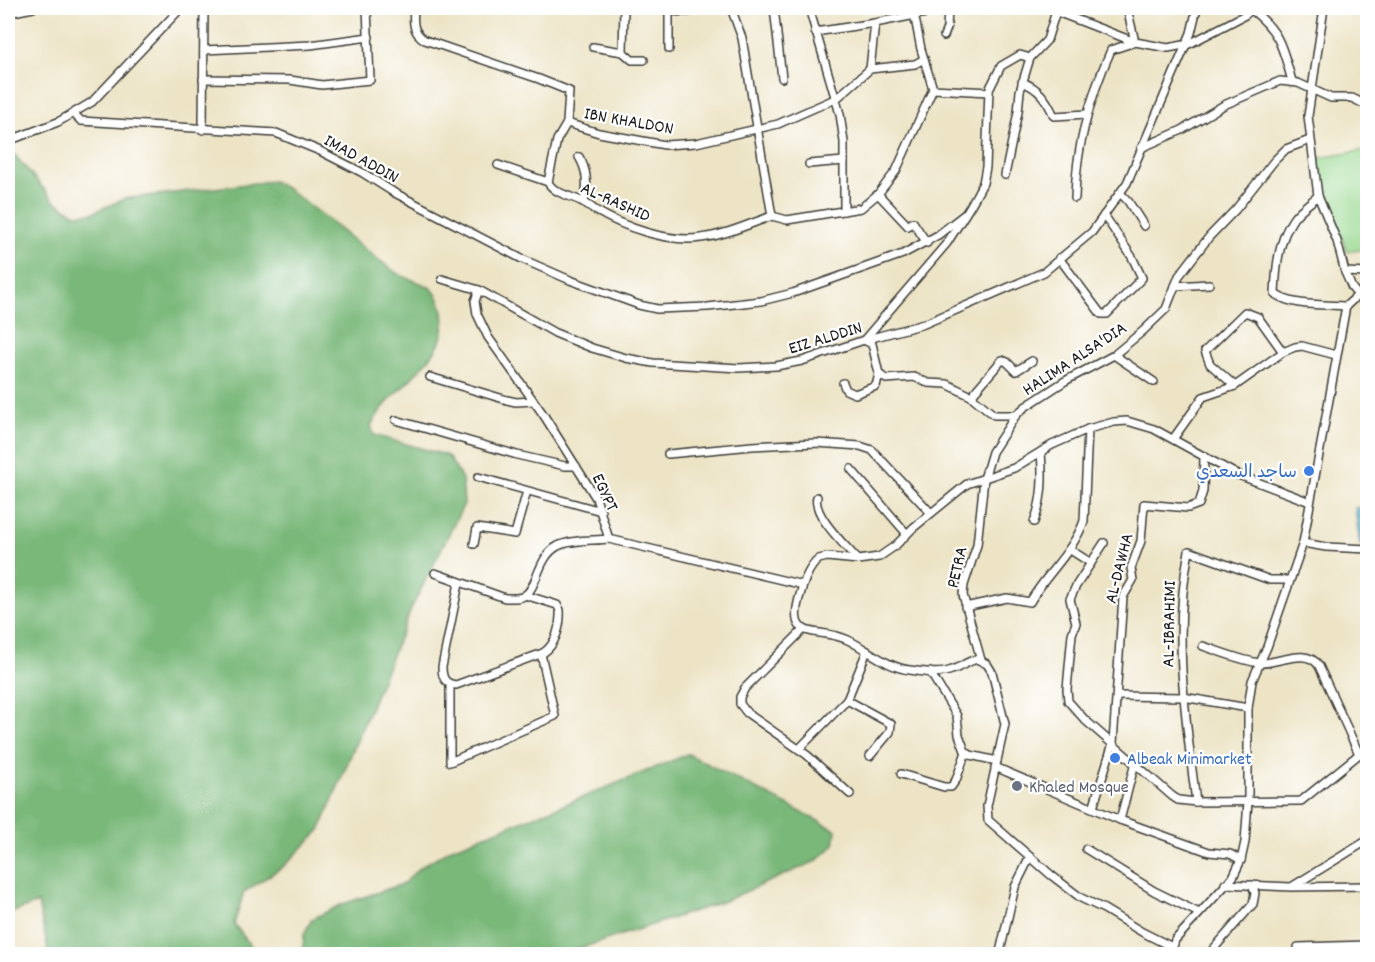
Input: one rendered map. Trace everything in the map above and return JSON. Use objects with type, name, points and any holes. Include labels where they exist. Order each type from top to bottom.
[{"type":"street","points":[[8,13],[33,8]]},
{"type":"street","points":[[8,141],[58,122],[92,102],[181,8]]},
{"type":"street","points":[[203,130],[204,8]]},
{"type":"street","points":[[203,79],[290,80],[322,85],[370,80],[367,8]]},
{"type":"street","name":"IBN KHALDON","points":[[414,8],[414,29],[425,40],[569,91],[567,123],[599,133],[665,145],[696,143],[778,124],[835,99],[870,69]]},
{"type":"street","points":[[623,52],[624,8]]},
{"type":"street","points":[[661,8],[696,11],[705,8]]},
{"type":"street","points":[[731,8],[742,38],[772,216],[787,220],[858,210],[878,194],[896,171],[933,89],[914,11]]},
{"type":"street","points":[[774,8],[782,78]]},
{"type":"street","points":[[809,8],[840,114],[844,161],[844,211]]},
{"type":"street","points":[[815,32],[875,23],[914,11],[949,8],[944,36]]},
{"type":"street","points":[[1127,8],[1135,42]]},
{"type":"street","name":"EIZ ALDDIN","points":[[442,279],[479,290],[555,333],[592,348],[653,363],[739,368],[776,366],[924,324],[1044,272],[1092,232],[1127,183],[1191,33],[1197,8]]},
{"type":"street","points":[[1324,8],[1308,116],[1318,196],[1337,241],[1345,272],[1357,296],[1368,307]]},
{"type":"street","points":[[1361,8],[1368,11]]},
{"type":"street","points":[[1005,175],[1022,82],[1030,58],[1047,40],[1055,9],[1135,42],[1168,48],[1185,46],[1252,9],[1269,24],[1281,42],[1292,81]]},
{"type":"street","points":[[669,10],[669,49]]},
{"type":"street","points":[[875,23],[870,69],[915,64],[924,59]]},
{"type":"street","points":[[204,50],[310,45],[369,37]]},
{"type":"street","points":[[1075,198],[1078,157],[1087,114],[1111,50],[1135,42]]},
{"type":"street","points":[[593,47],[623,52],[632,60],[644,60]]},
{"type":"street","points":[[843,383],[846,390],[855,394],[876,386],[879,374],[874,348],[871,343],[864,340],[947,243],[965,214],[982,184],[986,167],[989,92],[1002,65],[1020,55],[1030,58]]},
{"type":"street","points":[[1141,148],[1193,125],[1224,105],[1280,81],[1292,81],[1331,98],[1352,98],[1368,106]]},
{"type":"street","points":[[1022,82],[1035,87],[1054,116],[1087,114]]},
{"type":"street","points":[[933,89],[989,92]]},
{"type":"street","name":"IMAD ADDIN","points":[[74,114],[81,121],[276,133],[320,151],[363,173],[393,192],[522,259],[570,280],[648,307],[708,308],[761,301],[793,293],[878,264],[927,243],[965,214]]},
{"type":"street","points":[[548,182],[557,140],[567,123]]},
{"type":"street","name":"HALIMA ALSA'DIA","points":[[984,479],[992,452],[1017,415],[1025,407],[1065,381],[1114,356],[1143,331],[1166,309],[1179,276],[1209,237],[1283,151],[1310,140]]},
{"type":"street","points":[[579,157],[585,167],[587,191],[584,202]]},
{"type":"street","points":[[809,164],[844,161]]},
{"type":"street","name":"AL-RASHID","points":[[498,165],[548,182],[554,189],[596,210],[633,227],[665,238],[701,238],[735,230],[772,216]]},
{"type":"street","points":[[1120,193],[1144,226]]},
{"type":"street","points":[[878,194],[908,226],[913,222],[927,243]]},
{"type":"street","points":[[1318,196],[1294,217],[1285,234],[1276,265],[1275,294],[1296,302],[1346,306]]},
{"type":"street","points":[[1059,258],[1101,314],[1107,314],[1142,278],[1132,257],[1104,215]]},
{"type":"street","points":[[1345,272],[1368,273]]},
{"type":"street","points":[[1175,286],[1209,284]]},
{"type":"street","name":"EGYPT","points":[[479,290],[475,301],[481,323],[488,337],[596,498],[609,539],[803,585]]},
{"type":"street","points":[[1004,954],[1000,952],[1015,887],[1030,857],[1081,898],[1104,909],[1172,951],[1175,940],[1237,870],[1245,842],[1248,801],[1248,708],[1252,681],[1261,663],[1303,543],[1335,355],[1346,306],[1357,296]]},
{"type":"street","points":[[1235,386],[1210,364],[1205,351],[1245,312],[1258,317],[1283,352]]},
{"type":"street","points":[[1173,439],[1201,399],[1208,394],[1235,386],[1283,352],[1302,346],[1335,355]]},
{"type":"street","points":[[1114,356],[1154,382]]},
{"type":"street","points":[[971,396],[1002,360],[1016,370],[1032,361]]},
{"type":"street","points":[[879,374],[886,379],[914,377],[928,383],[944,384],[971,396],[994,415],[1017,415]]},
{"type":"street","points":[[430,377],[507,400],[533,401]]},
{"type":"street","points":[[396,420],[517,455],[565,466],[576,466]]},
{"type":"street","points":[[981,660],[973,659],[947,672],[906,670],[846,639],[804,629],[797,623],[795,610],[805,578],[819,559],[827,557],[873,559],[886,553],[930,513],[967,484],[1014,468],[1052,445],[1088,429],[1114,422],[1126,421],[1140,424],[1173,439],[1236,474],[1310,502]]},
{"type":"street","points":[[965,607],[1007,598],[1030,602],[1069,549],[1084,521],[1088,429]]},
{"type":"street","points":[[668,454],[816,442],[860,446],[872,450],[930,513]]},
{"type":"street","points":[[1034,522],[1041,499],[1041,452]]},
{"type":"street","name":"AL-DAWHA","points":[[1093,808],[1113,743],[1123,597],[1133,580],[1131,568],[1141,541],[1144,504],[1188,508],[1199,504],[1203,491],[1204,456]]},
{"type":"street","points":[[851,469],[907,534]]},
{"type":"street","points":[[478,477],[601,511]]},
{"type":"street","name":"PETRA","points":[[984,479],[980,530],[964,585],[965,607],[972,623],[981,660],[992,672],[1005,717],[1004,733],[987,806],[988,820],[1030,857]]},
{"type":"street","points":[[474,544],[477,528],[515,534],[527,491]]},
{"type":"street","points":[[817,497],[816,506],[822,518],[858,560]]},
{"type":"street","points":[[525,595],[544,558],[556,547],[572,542],[609,539]]},
{"type":"street","points":[[1104,543],[1070,599],[1076,620],[1072,634],[1067,696],[1072,707],[1178,800],[1196,802],[1301,801],[1368,747]]},
{"type":"street","points":[[1303,543],[1326,547],[1368,549]]},
{"type":"street","points":[[1069,549],[1091,562]]},
{"type":"street","name":"AL-IBRAHIMI","points":[[1196,802],[1183,697],[1180,638],[1184,575],[1189,551],[1270,580],[1289,580]]},
{"type":"street","points":[[435,573],[505,598],[525,595],[557,605],[560,610],[559,627],[550,649],[456,685],[445,682],[442,667],[459,583]]},
{"type":"street","points":[[804,629],[745,688],[740,700],[741,706],[747,713],[799,749],[850,794]]},
{"type":"street","points":[[1203,646],[1261,663],[1312,658],[1316,661],[1359,754]]},
{"type":"street","points":[[799,749],[848,699],[867,651]]},
{"type":"street","points":[[450,685],[450,762],[555,716],[541,654]]},
{"type":"street","points":[[901,774],[951,787],[956,780],[966,752],[959,735],[955,711],[930,672]]},
{"type":"street","points":[[1118,696],[1183,697],[1248,708]]},
{"type":"street","points":[[848,699],[891,724],[890,732],[870,756]]},
{"type":"street","points":[[966,752],[1120,820],[1209,852],[1230,854],[1240,860]]},
{"type":"street","points":[[1120,820],[1135,764]]},
{"type":"street","points":[[1291,887],[1368,840]]},
{"type":"street","points":[[1086,849],[1154,891],[1198,913]]},
{"type":"street","points":[[1226,884],[1291,887],[1368,886]]},
{"type":"street","points":[[1209,954],[1253,904],[1255,893],[1252,885]]},
{"type":"street","points":[[1298,954],[1298,947],[1365,945],[1363,954]]},
{"type":"green space","points":[[1367,150],[1367,249],[1347,252],[1325,190],[1318,158]]},
{"type":"green space","points":[[8,151],[12,152],[55,202],[76,214],[92,213],[124,199],[272,181],[286,188],[395,272],[432,289],[443,311],[444,327],[436,349],[385,406],[371,426],[374,435],[448,456],[462,479],[464,504],[412,607],[320,830],[284,866],[244,892],[234,924],[257,954],[43,954],[48,949],[38,903],[8,914]]},
{"type":"green space","points":[[688,754],[836,830],[834,845],[816,861],[722,902],[567,954],[306,954],[303,949],[304,934],[312,919],[343,904],[403,884],[419,868],[452,848]]},
{"type":"water","points":[[1367,507],[1367,544],[1360,545],[1355,508]]},
{"type":"place","name":"ساجد السعدي","points":[[1309,471]]},
{"type":"place","name":"Albeak Minimarket","points":[[1115,758]]},
{"type":"place","name":"Khaled Mosque","points":[[1017,786]]}]
